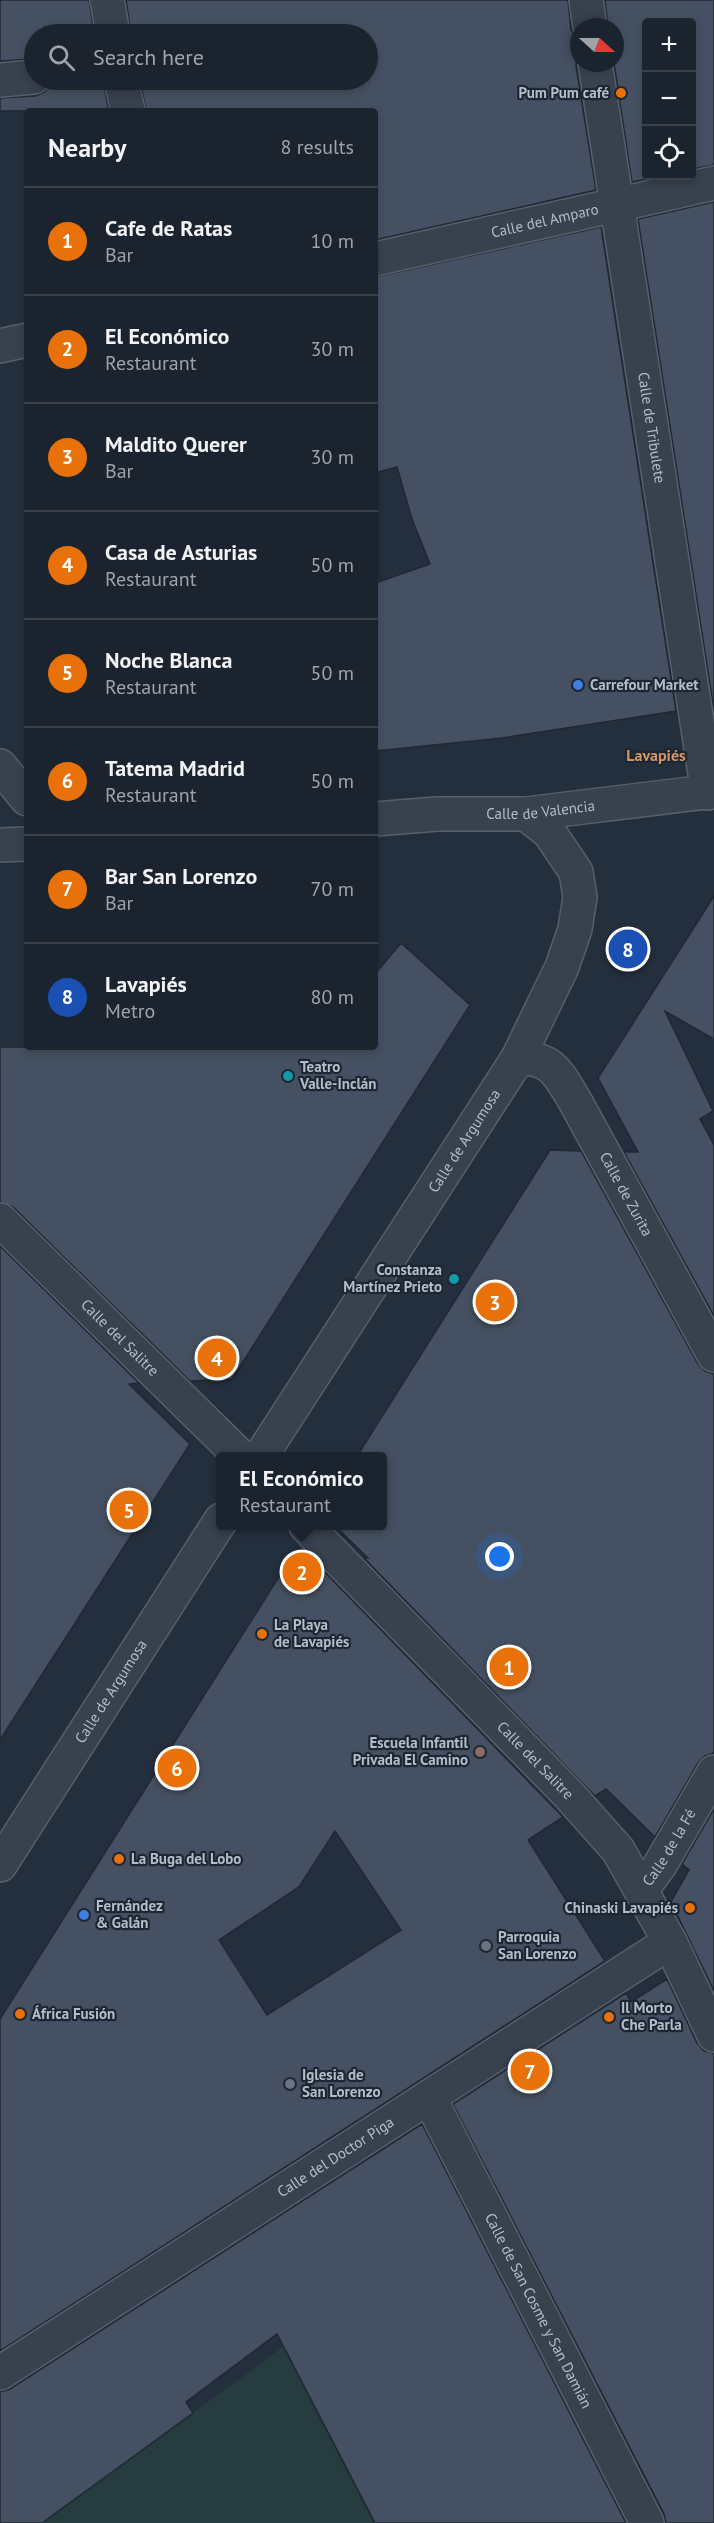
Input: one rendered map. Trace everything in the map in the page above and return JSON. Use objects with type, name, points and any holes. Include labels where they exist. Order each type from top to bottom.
[{"type":"street","points":[[107,0],[111,24]]},
{"type":"street","points":[[586,0],[589,18]]},
{"type":"street","name":"Calle de Tribulete","points":[[597,72],[712,793]]},
{"type":"street","points":[[0,80],[24,78]]},
{"type":"street","points":[[123,90],[127,108]]},
{"type":"street","name":"Calle del Amparo","points":[[378,258],[714,183]]},
{"type":"street","points":[[0,346],[24,341]]},
{"type":"street","points":[[0,766],[24,795]]},
{"type":"street","name":"Calle de Valencia","points":[[378,819],[436,814],[526,814],[712,793]]},
{"type":"street","name":"Calle de Argumosa","points":[[264,1452],[519,1058],[562,968],[575,929],[580,897],[576,872],[549,832],[526,814]]},
{"type":"street","points":[[0,845],[24,844]]},
{"type":"street","name":"Calle de Zurita","points":[[519,1058],[536,1057],[556,1070],[714,1354]]},
{"type":"street","name":"Calle del Salitre","points":[[0,1220],[236,1452]]},
{"type":"street","name":"Calle de Argumosa","points":[[0,1865],[216,1528]]},
{"type":"street","name":"Calle del Salitre","points":[[310,1530],[570,1796],[618,1850],[670,1942],[714,2035]]},
{"type":"street","name":"Calle de la Fé","points":[[641,1891],[660,1865],[714,1772]]},
{"type":"street","name":"Calle del Doctor Piga","points":[[0,2373],[670,1942]]},
{"type":"street","name":"Calle de San Cosme y San Damián","points":[[429,2097],[647,2523]]},
{"type":"green space","points":[[283,2347],[374,2523],[42,2523]]},
{"type":"building","points":[[0,0],[89,0],[93,24],[24,24],[24,60],[0,61]]},
{"type":"building","points":[[126,0],[568,0],[570,72],[577,72],[596,190],[378,239],[378,108],[145,108],[142,90],[378,90],[378,24],[130,24]]},
{"type":"building","points":[[605,0],[714,0],[714,165],[696,168],[696,18],[642,18],[642,180],[632,182],[615,72],[624,72],[624,18],[607,18]]},
{"type":"building","points":[[46,90],[105,90],[108,108],[24,108],[24,111],[0,111],[0,98],[36,96]]},
{"type":"building","points":[[714,202],[714,704],[713,704],[638,219]]},
{"type":"building","points":[[601,227],[676,711],[502,738],[378,751],[378,582],[430,564],[412,519],[397,467],[378,472],[378,276]]},
{"type":"building","points":[[714,896],[714,1039],[665,1011],[713,1111],[700,1119],[714,1145],[714,1316],[624,1152],[638,1152],[598,1078]]},
{"type":"building","points":[[401,943],[470,1005],[232,1379],[190,1381],[13,1207],[0,1202],[0,1047],[24,1047],[24,1050],[378,1050],[378,970]]},
{"type":"building","points":[[550,1150],[581,1151],[698,1364],[705,1371],[714,1374],[714,1753],[705,1756],[698,1763],[655,1837],[606,1789],[595,1796],[339,1530],[387,1530],[387,1452],[360,1452]]},
{"type":"building","points":[[0,1246],[139,1383],[129,1384],[190,1444],[0,1740]]},
{"type":"building","points":[[315,1562],[563,1817],[528,1840],[605,1961],[0,2351],[0,2019],[287,1564]],"holes":[[[335,1831],[401,1930],[267,2015],[219,1940],[299,1887]]]},
{"type":"building","points":[[714,1809],[714,1991],[671,1902],[689,1870],[682,1864]]},
{"type":"building","points":[[667,1979],[697,2043],[704,2051],[714,2053],[714,2523],[666,2523],[664,2514],[453,2104],[626,1993],[631,2002]]},
{"type":"building","points":[[422,2124],[626,2523],[375,2523],[277,2334],[186,2402],[193,2413],[42,2523],[0,2523],[0,2392],[10,2389]]},
{"type":"place","name":"Pum Pum café","points":[[621,93]]},
{"type":"place","name":"Carrefour Market","points":[[578,685]]},
{"type":"place","name":"Lavapiés","points":[[628,949]]},
{"type":"place","name":"Teatro Valle-Inclán","points":[[288,1076]]},
{"type":"place","name":"Constanza Martínez Prieto","points":[[454,1279]]},
{"type":"place","name":"Maldito Querer","points":[[495,1302]]},
{"type":"place","name":"Casa de Asturias","points":[[217,1358]]},
{"type":"place","name":"Noche Blanca","points":[[129,1510]]},
{"type":"place","name":"El Económico","points":[[302,1572]]},
{"type":"place","name":"La Playa de Lavapiés","points":[[262,1634]]},
{"type":"place","name":"Cafe de Ratas","points":[[509,1667]]},
{"type":"place","name":"Escuela Infantil Privada El Camino","points":[[480,1752]]},
{"type":"place","name":"Tatema Madrid","points":[[177,1768]]},
{"type":"place","name":"La Buga del Lobo","points":[[119,1859]]},
{"type":"place","name":"Chinaski Lavapiés","points":[[690,1908]]},
{"type":"place","name":"Fernández & Galán","points":[[84,1915]]},
{"type":"place","name":"Parroquia San Lorenzo","points":[[486,1946]]},
{"type":"place","name":"África Fusión","points":[[20,2014]]},
{"type":"place","name":"Il Morto Che Parla","points":[[609,2017]]},
{"type":"place","name":"Bar San Lorenzo","points":[[530,2071]]},
{"type":"place","name":"Iglesia de San Lorenzo","points":[[290,2084]]},
{"type":"district","name":"Lavapiés","points":[[656,755]]}]
